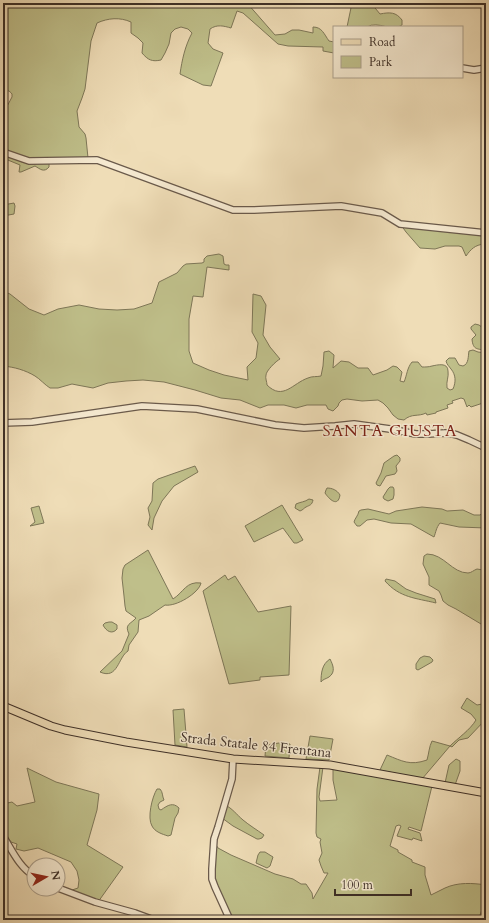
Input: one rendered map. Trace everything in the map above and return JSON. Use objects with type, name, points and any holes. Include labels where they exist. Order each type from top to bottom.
[{"type":"main road","name":"Strada Statale 84 Frentana","points":[[3,706],[51,726],[78,733],[126,742],[233,759],[330,765],[486,793]]},
{"type":"street","points":[[463,68],[474,70],[486,68]]},
{"type":"street","points":[[3,152],[29,161],[97,160],[233,210],[341,206],[382,213],[400,224],[486,233]]},
{"type":"street","points":[[3,423],[32,422],[150,406],[197,409],[276,425],[298,427],[354,424],[416,434],[445,433],[457,435],[486,448]]},
{"type":"street","points":[[230,920],[212,880],[212,869],[214,839],[232,779],[233,759]]},
{"type":"street","points":[[3,836],[18,862],[26,870]]},
{"type":"street","points":[[66,891],[95,902],[154,920]]},
{"type":"green space","points":[[3,3],[247,3],[275,35],[285,34],[292,30],[313,33],[313,27],[316,27],[322,31],[329,41],[333,42],[333,53],[323,51],[323,47],[288,46],[278,44],[243,13],[237,11],[231,28],[218,26],[210,29],[208,43],[213,49],[223,53],[211,86],[203,85],[180,74],[184,53],[192,33],[188,29],[181,27],[175,29],[171,33],[169,44],[161,60],[153,61],[148,59],[142,53],[143,43],[131,33],[131,22],[118,19],[101,21],[97,23],[91,41],[85,89],[77,111],[79,127],[85,134],[86,138],[88,158],[30,160],[3,150],[3,114],[12,97],[12,94],[6,90],[3,91]]},
{"type":"green space","points":[[352,3],[371,3],[380,14],[395,14],[402,20],[402,25],[400,26],[347,26]]},
{"type":"green space","points":[[3,153],[22,162],[49,163],[49,167],[44,170],[35,166],[19,172],[20,165],[3,158]]},
{"type":"green space","points":[[14,203],[14,214],[3,216],[3,205]]},
{"type":"green space","points":[[401,225],[486,236],[486,245],[476,246],[466,256],[462,247],[459,246],[445,246],[435,249],[420,248]]},
{"type":"green space","points":[[219,254],[223,256],[224,264],[229,265],[229,270],[207,267],[203,297],[193,296],[189,319],[189,351],[193,363],[224,375],[248,380],[247,367],[256,358],[258,343],[252,332],[253,294],[261,296],[266,305],[263,335],[270,347],[280,359],[272,366],[266,375],[267,385],[273,389],[283,391],[310,377],[321,376],[324,352],[329,351],[334,355],[333,368],[341,361],[349,362],[358,368],[368,368],[373,375],[393,366],[397,367],[402,372],[400,381],[404,382],[412,362],[418,362],[422,367],[444,365],[448,368],[447,388],[450,390],[453,389],[455,379],[453,371],[446,361],[449,358],[455,358],[459,365],[463,366],[467,362],[469,351],[473,350],[486,353],[486,402],[471,407],[469,405],[467,407],[464,399],[461,398],[452,401],[453,403],[447,405],[448,408],[436,413],[427,415],[426,413],[412,416],[404,420],[398,419],[383,403],[378,400],[342,400],[333,411],[328,409],[326,405],[307,405],[296,408],[284,405],[268,405],[260,408],[240,400],[221,398],[164,382],[143,380],[108,383],[93,388],[72,384],[58,388],[50,388],[37,377],[27,372],[3,366],[3,291],[10,294],[29,309],[44,315],[58,309],[79,305],[99,309],[134,309],[152,303],[159,282],[177,273],[186,264],[202,263],[207,256]]},
{"type":"green space","points":[[475,324],[486,330],[483,336],[486,339],[486,351],[473,346],[472,339],[476,335],[471,327]]},
{"type":"green space","points":[[397,455],[400,458],[400,461],[396,466],[397,471],[395,474],[386,476],[380,486],[377,485],[376,483],[384,463]]},
{"type":"green space","points":[[195,466],[198,472],[174,486],[162,501],[154,518],[152,530],[148,525],[150,517],[148,508],[152,501],[153,483],[158,479]]},
{"type":"green space","points":[[390,487],[393,487],[394,489],[394,495],[393,499],[388,501],[383,497]]},
{"type":"green space","points":[[327,488],[331,488],[339,493],[339,499],[337,501],[335,502],[331,500],[325,493]]},
{"type":"green space","points":[[309,499],[313,500],[310,505],[300,511],[295,508],[296,504]]},
{"type":"green space","points":[[282,505],[303,540],[294,543],[283,528],[254,542],[245,526]]},
{"type":"green space","points":[[39,506],[44,523],[30,526],[35,522],[31,508]]},
{"type":"green space","points":[[422,507],[447,511],[463,510],[474,515],[480,515],[486,511],[486,528],[459,527],[440,523],[434,537],[411,524],[391,523],[374,519],[367,520],[360,526],[357,526],[354,522],[359,511],[361,510],[368,509],[389,514],[396,511]]},
{"type":"green space","points":[[148,550],[173,599],[188,585],[201,583],[192,595],[181,602],[165,605],[149,616],[139,620],[138,632],[129,645],[128,651],[117,667],[111,673],[106,674],[100,672],[122,651],[129,634],[127,628],[136,618],[126,611],[122,578],[123,569],[125,565]]},
{"type":"green space","points":[[427,554],[438,557],[462,572],[469,573],[477,569],[486,570],[486,627],[448,605],[443,601],[439,591],[429,585],[429,577],[423,564],[424,556]]},
{"type":"green space","points":[[225,575],[228,580],[235,576],[258,612],[291,606],[289,675],[260,677],[260,680],[229,684],[203,591]]},
{"type":"green space","points":[[386,579],[395,581],[406,589],[435,599],[436,603],[402,594],[391,587],[385,581]]},
{"type":"green space","points":[[109,622],[117,625],[117,629],[115,631],[109,632],[104,627],[103,625],[105,623]]},
{"type":"green space","points":[[424,656],[430,657],[433,660],[432,662],[418,670],[416,669],[416,664],[420,658]]},
{"type":"green space","points":[[330,659],[333,666],[333,673],[321,682],[322,669],[325,663]]},
{"type":"green space","points":[[467,698],[477,705],[486,702],[486,719],[468,738],[459,740],[452,747],[450,746],[467,731],[476,720],[471,714],[461,708]]},
{"type":"green space","points":[[184,709],[187,747],[175,745],[173,710]]},
{"type":"green space","points":[[310,736],[333,739],[329,760],[306,759]]},
{"type":"green space","points":[[432,741],[450,746],[422,779],[380,770],[387,755],[406,762],[416,763],[427,760]]},
{"type":"green space","points":[[279,743],[290,744],[289,758],[265,756],[266,745]]},
{"type":"green space","points":[[456,759],[460,761],[460,771],[455,785],[445,783],[449,765]]},
{"type":"green space","points":[[320,767],[323,767],[319,797],[320,801],[337,800],[333,780],[333,768],[432,786],[421,831],[409,827],[408,829],[420,833],[422,841],[397,836],[401,826],[399,825],[396,826],[390,846],[412,860],[412,862],[425,867],[425,875],[431,895],[450,886],[460,884],[471,883],[486,885],[486,907],[483,907],[480,915],[482,920],[232,920],[215,885],[215,843],[218,848],[231,855],[275,874],[293,879],[301,884],[306,884],[312,893],[313,899],[328,873],[324,873],[319,860],[322,853],[320,842],[321,839],[317,837],[316,833],[317,789]]},
{"type":"green space","points":[[27,768],[56,782],[99,794],[97,810],[87,845],[123,867],[98,902],[69,891],[78,888],[79,880],[77,871],[71,862],[66,860],[66,857],[59,857],[38,848],[24,851],[16,849],[17,844],[11,842],[3,832],[3,804],[12,802],[17,806],[35,802]]},
{"type":"green space","points":[[157,789],[161,790],[164,800],[158,805],[159,809],[161,810],[173,805],[179,808],[171,835],[168,836],[161,834],[153,828],[150,818],[153,797]]},
{"type":"green space","points":[[225,805],[245,822],[264,835],[262,838],[257,839],[233,826],[222,818]]},
{"type":"green space","points":[[260,852],[265,852],[273,857],[270,866],[267,868],[256,863]]},
{"type":"district","name":"SANTA GIUSTA","points":[[390,431]]}]
